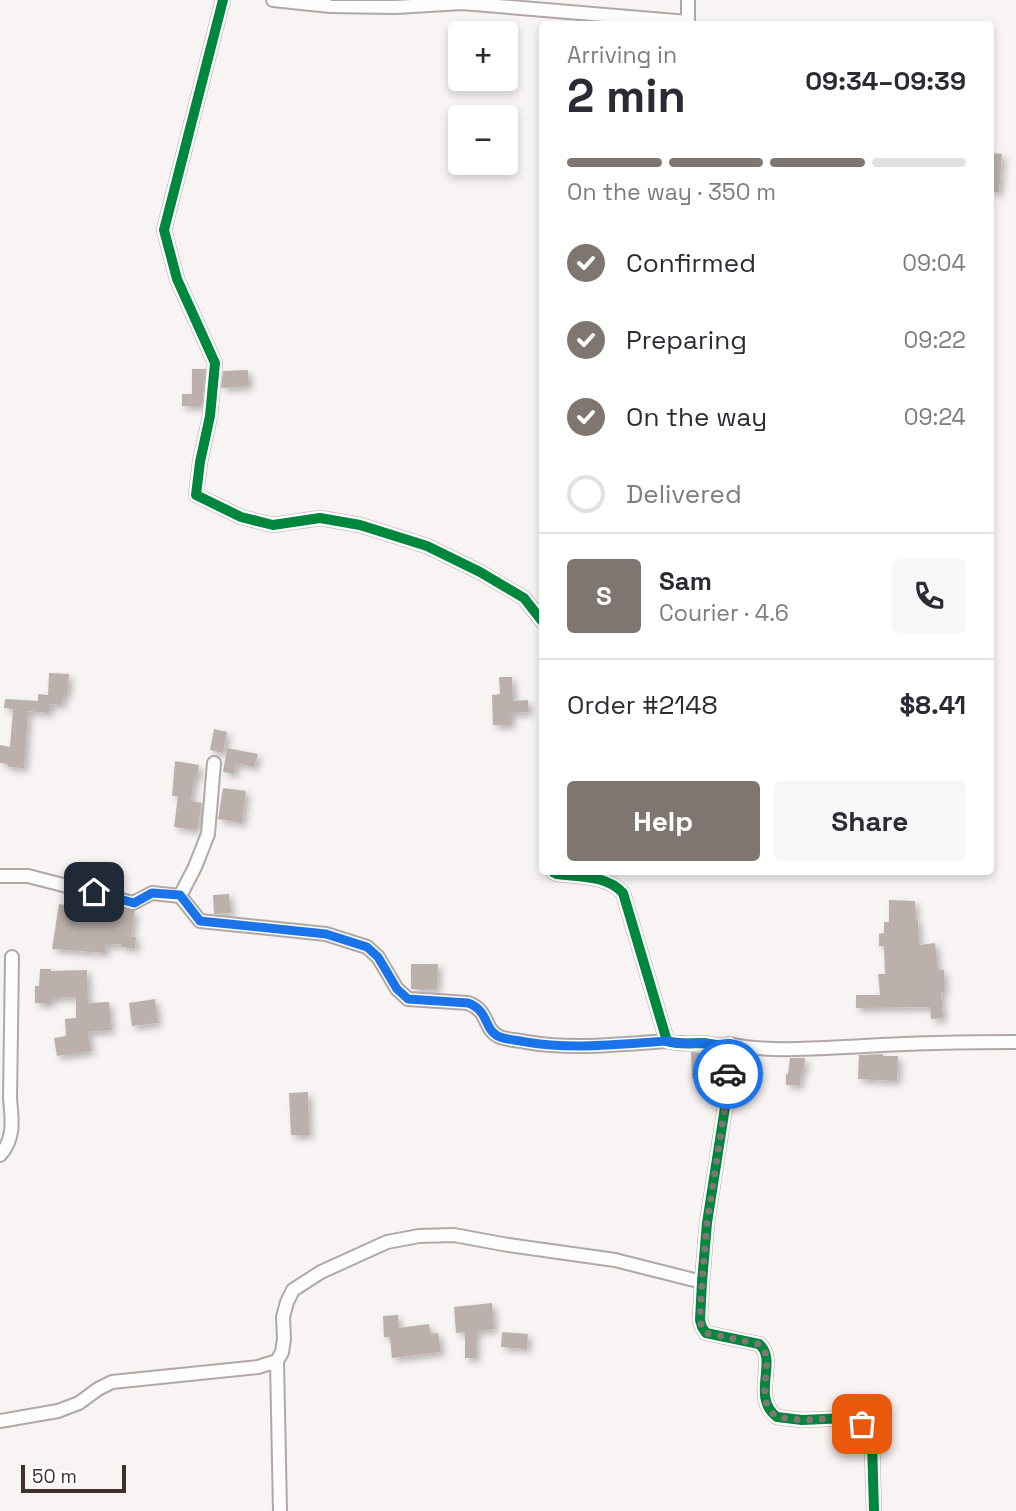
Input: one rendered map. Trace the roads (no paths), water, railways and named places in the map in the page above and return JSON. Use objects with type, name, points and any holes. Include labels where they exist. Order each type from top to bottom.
[{"type":"street","points":[[223,0],[164,230],[177,279],[215,363],[210,416],[196,495],[241,517],[273,526],[320,518],[360,525],[427,546],[480,572],[524,598],[539,617]]},
{"type":"street","points":[[272,0],[330,6],[396,7],[462,3],[665,21]]},
{"type":"street","points":[[688,0],[688,21]]},
{"type":"street","points":[[180,895],[208,834],[214,763]]},
{"type":"street","points":[[564,875],[601,880],[612,884],[623,893],[667,1041]]},
{"type":"street","points":[[0,876],[28,876],[134,903],[152,893],[180,895],[200,921],[326,934],[367,947],[378,957],[397,989],[408,999],[477,1006],[493,1033],[502,1038],[542,1045],[599,1046],[667,1041],[676,1044],[812,1048],[1016,1042]]},
{"type":"street","points":[[0,1155],[11,1139],[12,957]]},
{"type":"street","points":[[729,1044],[728,1088],[707,1223],[700,1320],[702,1327],[706,1333],[763,1347],[766,1358],[764,1396],[768,1408],[777,1417],[802,1420],[848,1418],[862,1424],[872,1443],[874,1511]]},
{"type":"street","points":[[280,1511],[277,1362],[284,1339],[283,1317],[293,1290],[321,1272],[387,1242],[419,1236],[454,1235],[615,1261],[702,1282]]},
{"type":"street","points":[[0,1421],[58,1411],[79,1403],[112,1382],[258,1367],[277,1362]]}]
